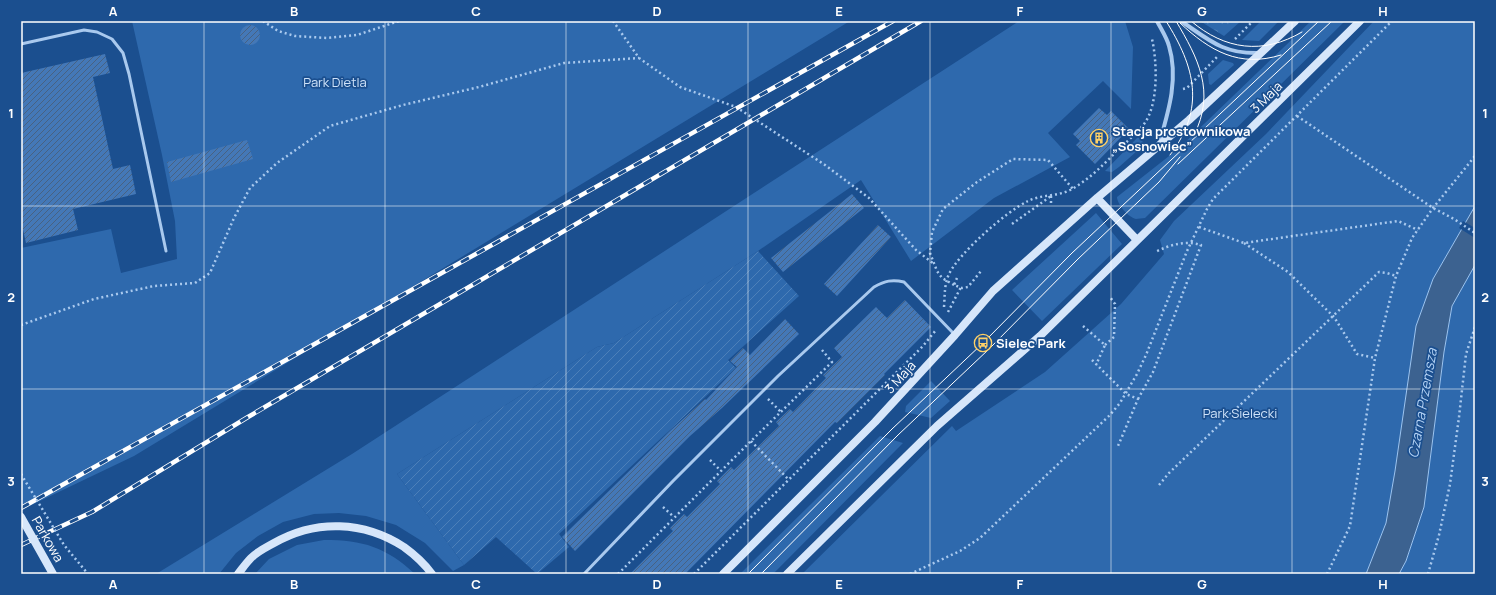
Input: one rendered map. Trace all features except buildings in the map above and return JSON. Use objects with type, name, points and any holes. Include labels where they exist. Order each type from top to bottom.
[{"type":"main road","name":"3 Maja","points":[[723,574],[875,422],[955,335],[993,291],[1097,198],[1158,148],[1295,21]]},
{"type":"main road","name":"3 Maja","points":[[787,574],[937,426],[1040,336],[1360,21]]},
{"type":"main road","points":[[1097,198],[1137,240]]},
{"type":"main road","name":"Parkowa","points":[[21,517],[53,574]]},
{"type":"main road","points":[[238,574],[252,557],[282,538],[316,527],[349,527],[365,529],[381,535],[415,555],[432,574]]},
{"type":"street","points":[[1158,21],[1169,46],[1173,67],[1172,90],[1158,148]]},
{"type":"street","points":[[1181,21],[1225,49],[1247,53],[1262,53]]},
{"type":"lane","points":[[21,44],[84,30],[97,32],[112,39],[123,53],[129,74],[166,251]]},
{"type":"lane","points":[[584,574],[762,392],[874,287],[887,280],[904,282],[955,335]]},
{"type":"path","points":[[263,21],[278,31],[295,36],[327,38],[357,35],[399,21]]},
{"type":"path","points":[[613,21],[639,58],[680,87],[736,107],[825,165],[869,198],[916,250],[934,264]]},
{"type":"path","points":[[1155,89],[1179,90],[1187,88],[1253,21]]},
{"type":"path","points":[[910,574],[960,551],[980,538],[1110,415],[1126,394],[1146,356],[1181,266],[1208,206],[1213,199],[1392,21]]},
{"type":"path","points":[[694,574],[923,346],[936,331],[941,321],[944,309],[944,292],[947,281],[952,269],[962,256],[1004,216],[1030,200],[1065,192],[1095,173],[1144,123],[1149,115],[1155,89],[1156,57],[1150,34]]},
{"type":"path","points":[[21,325],[94,299],[154,286],[195,283],[210,273],[234,218],[250,188],[277,163],[330,126],[403,105],[479,87],[564,63],[639,58]]},
{"type":"path","points":[[1297,116],[1433,208],[1454,219],[1475,233]]},
{"type":"path","points":[[1327,574],[1350,526],[1375,358],[1396,276],[1412,238],[1433,208],[1475,156]]},
{"type":"path","points":[[981,271],[968,287],[954,285],[942,278],[930,253],[932,232],[943,209],[977,182],[1013,159],[1048,160],[1073,188]]},
{"type":"path","points":[[1051,196],[1051,206]]},
{"type":"path","points":[[1012,224],[1051,196]]},
{"type":"path","points":[[1244,243],[1398,221],[1418,230]]},
{"type":"path","points":[[1199,227],[1244,243],[1288,272],[1334,317],[1357,354],[1375,358]]},
{"type":"path","points":[[1118,446],[1138,399],[1153,372],[1201,245],[1192,242],[1167,246],[1155,252]]},
{"type":"path","points":[[1159,485],[1379,272],[1396,276]]},
{"type":"path","points":[[954,285],[957,278]]},
{"type":"path","points":[[941,321],[950,310],[961,287]]},
{"type":"path","points":[[1096,365],[1105,345],[1114,337],[1115,304],[1110,297]]},
{"type":"path","points":[[1083,326],[1105,345]]},
{"type":"path","points":[[1428,574],[1439,535],[1450,484],[1460,417],[1466,354],[1475,327]]},
{"type":"path","points":[[618,574],[832,362],[814,342]]},
{"type":"path","points":[[1092,360],[1126,394],[1138,399]]},
{"type":"path","points":[[762,392],[781,412]]},
{"type":"path","points":[[751,441],[789,480]]},
{"type":"path","points":[[702,452],[721,471]]},
{"type":"path","points":[[21,474],[64,545],[88,574]]},
{"type":"path","points":[[656,499],[674,517]]},
{"type":"green space","name":"Park Dietla","points":[[132,21],[850,21],[134,456],[21,510],[21,248],[111,229],[121,273],[177,259],[175,221]]},
{"type":"green space","points":[[1019,21],[1125,21],[1133,47],[1131,109],[1103,81],[1048,133],[1070,157],[994,198],[911,261],[861,180],[758,251],[614,343],[597,347],[397,474],[464,565],[453,571],[425,543],[396,525],[366,516],[339,513],[314,514],[283,522],[258,536],[236,553],[219,574],[156,574],[352,454]]},
{"type":"green space","points":[[1200,21],[1241,21],[1224,36]]},
{"type":"green space","points":[[1261,21],[1279,21],[1259,41],[1242,40]]},
{"type":"green space","points":[[1311,21],[1345,21],[1145,218],[1136,219],[1126,213],[1117,200],[1117,197],[1178,149]]},
{"type":"green space","name":"Park Sielecki","points":[[1374,21],[1475,21],[1475,206],[1433,279],[1386,523],[1366,574],[802,574],[952,426],[956,431],[1045,372],[1121,304],[1164,254],[1160,240],[1174,221],[1266,134]]},
{"type":"green space","points":[[1223,60],[1233,63],[1234,65],[1211,85],[1209,84],[1208,74]]},
{"type":"green space","points":[[1138,137],[1144,143],[1137,151],[1112,172],[1105,171]]},
{"type":"green space","points":[[1096,213],[1122,244],[1042,321],[1012,290]]},
{"type":"green space","points":[[758,251],[799,296],[728,360],[736,368],[559,534],[569,547],[537,574],[496,537],[464,565],[397,474],[597,347],[614,343]]},
{"type":"green space","points":[[1475,265],[1475,574],[1399,574],[1406,561],[1424,507],[1444,352],[1452,306]]},
{"type":"green space","points":[[931,381],[950,401],[931,418],[905,412],[906,406]]},
{"type":"green space","points":[[880,436],[903,443],[773,574],[740,574]]},
{"type":"green space","points":[[324,540],[338,540],[362,544],[384,551],[415,574],[255,574],[269,559],[297,545]]},
{"type":"water","name":"Czarna Przemsza","points":[[1475,206],[1475,265],[1452,306],[1444,352],[1424,507],[1406,561],[1399,574],[1366,574],[1386,523],[1416,326],[1433,279]]},
{"type":"pier","points":[[1463,221],[1475,228],[1475,238],[1459,228]]},
{"type":"tram line","points":[[1166,21],[1184,55],[1190,71],[1192,88],[1192,104],[1189,121],[1181,138],[1170,155]]},
{"type":"tram line","points":[[1176,21],[1191,48],[1202,76],[1204,104],[1194,135]]},
{"type":"tram line","points":[[1191,21],[1204,31],[1217,38],[1245,46],[1273,44],[1302,32]]},
{"type":"tram line","points":[[748,574],[892,429],[983,343],[1072,253],[1319,21]]},
{"type":"tram line","points":[[1178,164],[1332,21]]},
{"type":"tram line","points":[[1180,23],[1191,33],[1214,49],[1238,58],[1266,59],[1281,55]]},
{"type":"tram line","points":[[761,574],[898,435],[989,349],[1078,259],[1159,182],[1180,157]]},
{"type":"railway","points":[[21,508],[893,21]]},
{"type":"railway","points":[[21,545],[92,512],[248,417],[921,21]]},
{"type":"place","name":"Stacja prostownikowa „Sosnowiec”","points":[[1099,138]]},
{"type":"place","name":"Sielec Park","points":[[983,343]]}]
